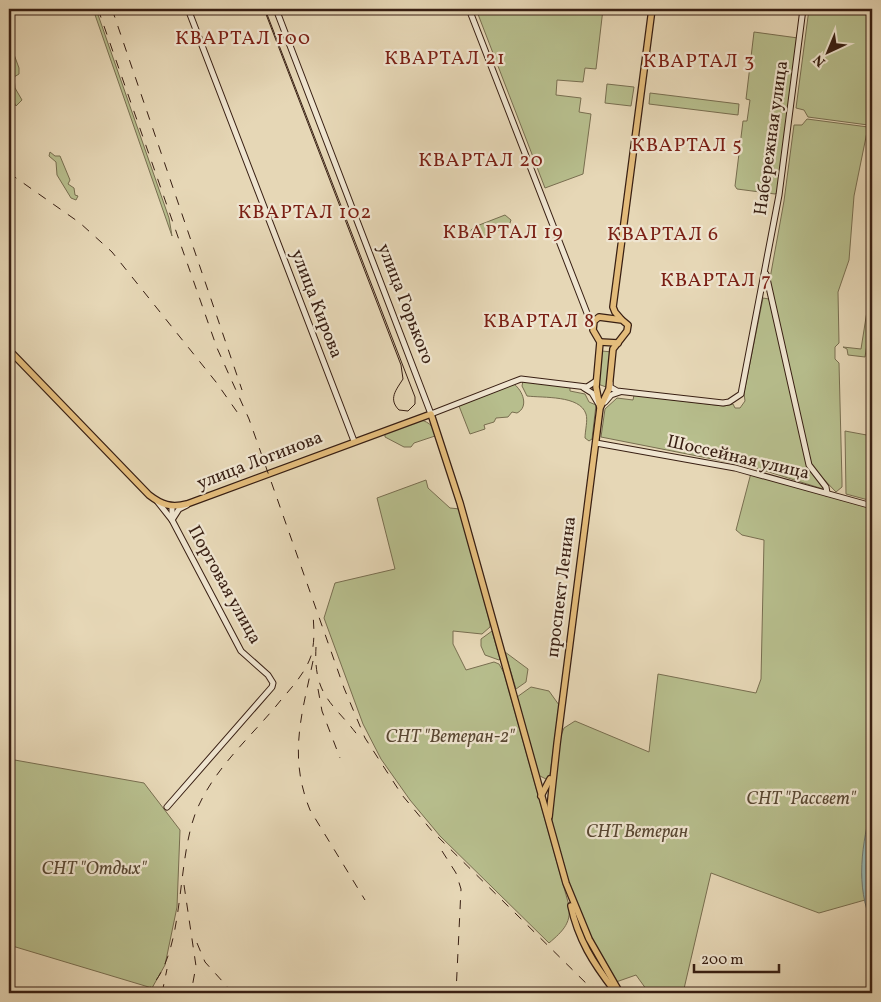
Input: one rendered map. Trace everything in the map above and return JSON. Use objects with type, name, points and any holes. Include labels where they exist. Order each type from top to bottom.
[{"type":"main road","points":[[614,307],[609,313],[600,317],[592,326],[600,342],[618,343],[627,330],[624,321],[615,312],[614,307],[652,9]]},
{"type":"main road","points":[[600,317],[624,321]]},
{"type":"main road","name":"проспект Ленина","points":[[600,342],[596,381],[600,408]]},
{"type":"main road","name":"проспект Ленина","points":[[550,827],[553,770],[600,408],[609,383],[613,349],[618,343]]},
{"type":"main road","points":[[9,350],[156,501],[172,507]]},
{"type":"main road","name":"улица Логинова","points":[[172,507],[187,504],[430,414]]},
{"type":"main road","points":[[430,414],[460,503],[535,774],[543,794],[577,928],[584,945],[591,951],[618,993]]},
{"type":"main road","name":"проспект Ленина","points":[[543,794],[553,770]]},
{"type":"main road","points":[[535,774],[542,781],[551,777]]},
{"type":"main road","points":[[543,794],[547,797],[552,789]]},
{"type":"main road","points":[[567,886],[590,942],[591,951]]},
{"type":"main road","points":[[584,945],[589,946],[590,942]]},
{"type":"street","name":"улица Кирова","points":[[188,9],[354,441]]},
{"type":"street","name":"улица Горького","points":[[276,9],[430,414]]},
{"type":"street","points":[[469,9],[592,326]]},
{"type":"street","name":"Набережная улица","points":[[629,392],[723,403],[735,399],[743,390],[779,195],[803,9]]},
{"type":"street","name":"Набережная улица","points":[[766,272],[810,465],[826,487],[827,493]]},
{"type":"street","points":[[761,297],[767,294],[771,298]]},
{"type":"street","points":[[587,314],[600,317]]},
{"type":"street","points":[[624,321],[634,322]]},
{"type":"street","name":"улица Логинова","points":[[430,414],[521,379],[574,385]]},
{"type":"street","points":[[574,385],[587,387],[596,381]]},
{"type":"street","points":[[609,383],[610,387],[617,391],[629,392]]},
{"type":"street","points":[[574,385],[590,391],[600,408],[613,394],[629,392]]},
{"type":"street","name":"Шоссейная улица","points":[[596,443],[735,468],[872,506]]},
{"type":"street","points":[[156,501],[172,520],[179,509],[187,504]]},
{"type":"street","name":"Портовая улица","points":[[167,807],[270,690],[273,683],[268,675],[241,651],[172,520],[172,507]]},
{"type":"green space","points":[[93,9],[96,9],[169,218],[172,236]]},
{"type":"green space","points":[[476,9],[603,9],[596,69],[585,68],[583,82],[557,80],[556,95],[581,98],[579,112],[591,114],[583,174],[545,188]]},
{"type":"green space","points":[[809,9],[863,9],[872,16],[872,113],[868,125],[808,117],[804,110],[796,108]]},
{"type":"green space","points":[[754,32],[798,38],[778,192],[775,194],[737,189],[735,186],[743,121],[747,121],[750,100],[746,99]]},
{"type":"green space","points":[[9,49],[12,49],[19,68],[19,74],[14,77],[15,88],[22,100],[16,106],[9,92]]},
{"type":"green space","points":[[607,84],[634,87],[631,106],[605,103]]},
{"type":"green space","points":[[650,93],[739,104],[738,115],[649,104]]},
{"type":"green space","points":[[807,119],[868,127],[854,196],[849,260],[838,292],[839,343],[835,347],[835,359],[839,363],[842,487],[836,492],[812,467],[769,284],[784,201],[794,125],[802,125]]},
{"type":"green space","points":[[50,152],[55,156],[60,156],[70,180],[68,184],[74,188],[75,195],[78,196],[76,200],[71,198],[57,175],[56,162],[49,156]]},
{"type":"green space","points":[[505,215],[511,220],[509,226],[478,238],[472,236],[471,230],[474,227]]},
{"type":"green space","points":[[870,292],[872,292],[872,311],[865,357],[848,355],[847,349],[843,347],[861,349]]},
{"type":"green space","points":[[763,298],[769,299],[808,466],[824,486],[823,489],[753,467],[601,437],[605,409],[617,398],[633,400],[634,395],[724,406],[733,404],[735,408],[740,408],[745,401],[744,393]]},
{"type":"green space","points":[[602,351],[612,352],[606,387],[598,384]]},
{"type":"green space","points":[[523,381],[570,387],[570,391],[585,394],[589,402],[596,405],[592,439],[589,441],[585,438],[587,416],[582,408],[569,400],[527,396],[522,386]]},
{"type":"green space","points":[[514,384],[522,395],[524,403],[521,410],[517,413],[512,412],[508,417],[496,418],[494,422],[484,425],[485,429],[470,434],[459,406]]},
{"type":"green space","points":[[421,420],[431,426],[435,436],[414,443],[411,447],[404,447],[385,437],[385,433]]},
{"type":"green space","points":[[845,431],[872,436],[872,501],[846,494]]},
{"type":"green space","points":[[751,473],[872,507],[872,809],[862,875],[865,900],[819,913],[711,873],[683,993],[649,993],[636,975],[616,982],[594,944],[568,882],[552,826],[551,804],[560,738],[564,728],[575,721],[649,752],[658,674],[756,693],[761,679],[764,540],[742,535],[736,530]]},
{"type":"green space","name":"СНТ \"Ветеран-2\"","points":[[426,480],[428,488],[450,508],[460,509],[490,623],[490,627],[482,634],[453,631],[453,644],[466,670],[494,662],[499,664],[504,673],[568,902],[568,921],[559,934],[549,943],[440,836],[410,800],[381,759],[363,724],[324,618],[335,583],[395,569],[377,498]]},
{"type":"green space","points":[[492,631],[499,660],[485,655],[481,646],[481,639]]},
{"type":"green space","points":[[505,652],[528,669],[526,682],[516,689]]},
{"type":"green space","points":[[531,687],[549,691],[559,705],[550,775],[546,779],[538,775],[517,697]]},
{"type":"green space","name":"СНТ \"Отдых\"","points":[[9,759],[144,783],[180,830],[177,907],[165,965],[152,988],[9,945]]},
{"type":"water","points":[[872,806],[872,923],[863,895],[862,864],[865,834]]},
{"type":"tram line","points":[[264,9],[401,365],[403,379],[394,394],[394,402],[399,410],[408,411],[415,404],[415,397],[265,9]]},
{"type":"railway","points":[[98,9],[217,348],[249,419],[344,688],[365,738],[402,795],[432,831],[596,993]]},
{"type":"railway","points":[[112,9],[242,390]]},
{"type":"railway","points":[[9,173],[80,223],[112,252],[216,382],[242,419]]},
{"type":"railway","points":[[144,993],[158,977],[168,957],[174,933],[186,854],[198,807],[215,777],[225,764],[290,690],[305,668],[311,656],[313,646],[313,614]]},
{"type":"railway","points":[[316,647],[316,664],[322,690],[361,740]]},
{"type":"railway","points":[[313,661],[299,735],[298,753],[303,790],[310,810],[365,900]]},
{"type":"railway","points":[[318,689],[322,711],[340,758]]},
{"type":"railway","points":[[442,851],[456,873],[461,889],[456,993]]},
{"type":"railway","points":[[184,885],[196,966],[191,993]]},
{"type":"railway","points":[[197,943],[205,962],[233,993]]},
{"type":"railway","points":[[162,993],[167,969]]},
{"type":"district","name":"КВАРТАЛ 100","points":[[243,39]]},
{"type":"district","name":"КВАРТАЛ 21","points":[[445,59]]},
{"type":"district","name":"КВАРТАЛ 3","points":[[699,62]]},
{"type":"district","name":"КВАРТАЛ 5","points":[[687,146]]},
{"type":"district","name":"КВАРТАЛ 20","points":[[481,161]]},
{"type":"district","name":"КВАРТАЛ 102","points":[[305,213]]},
{"type":"district","name":"КВАРТАЛ 19","points":[[503,233]]},
{"type":"district","name":"КВАРТАЛ 6","points":[[663,235]]},
{"type":"district","name":"КВАРТАЛ 7","points":[[716,281]]},
{"type":"district","name":"КВАРТАЛ 8","points":[[539,322]]},
{"type":"park label","name":"СНТ \"Рассвет\"","points":[[801,799]]},
{"type":"park label","name":"СНТ Ветеран","points":[[637,832]]}]
